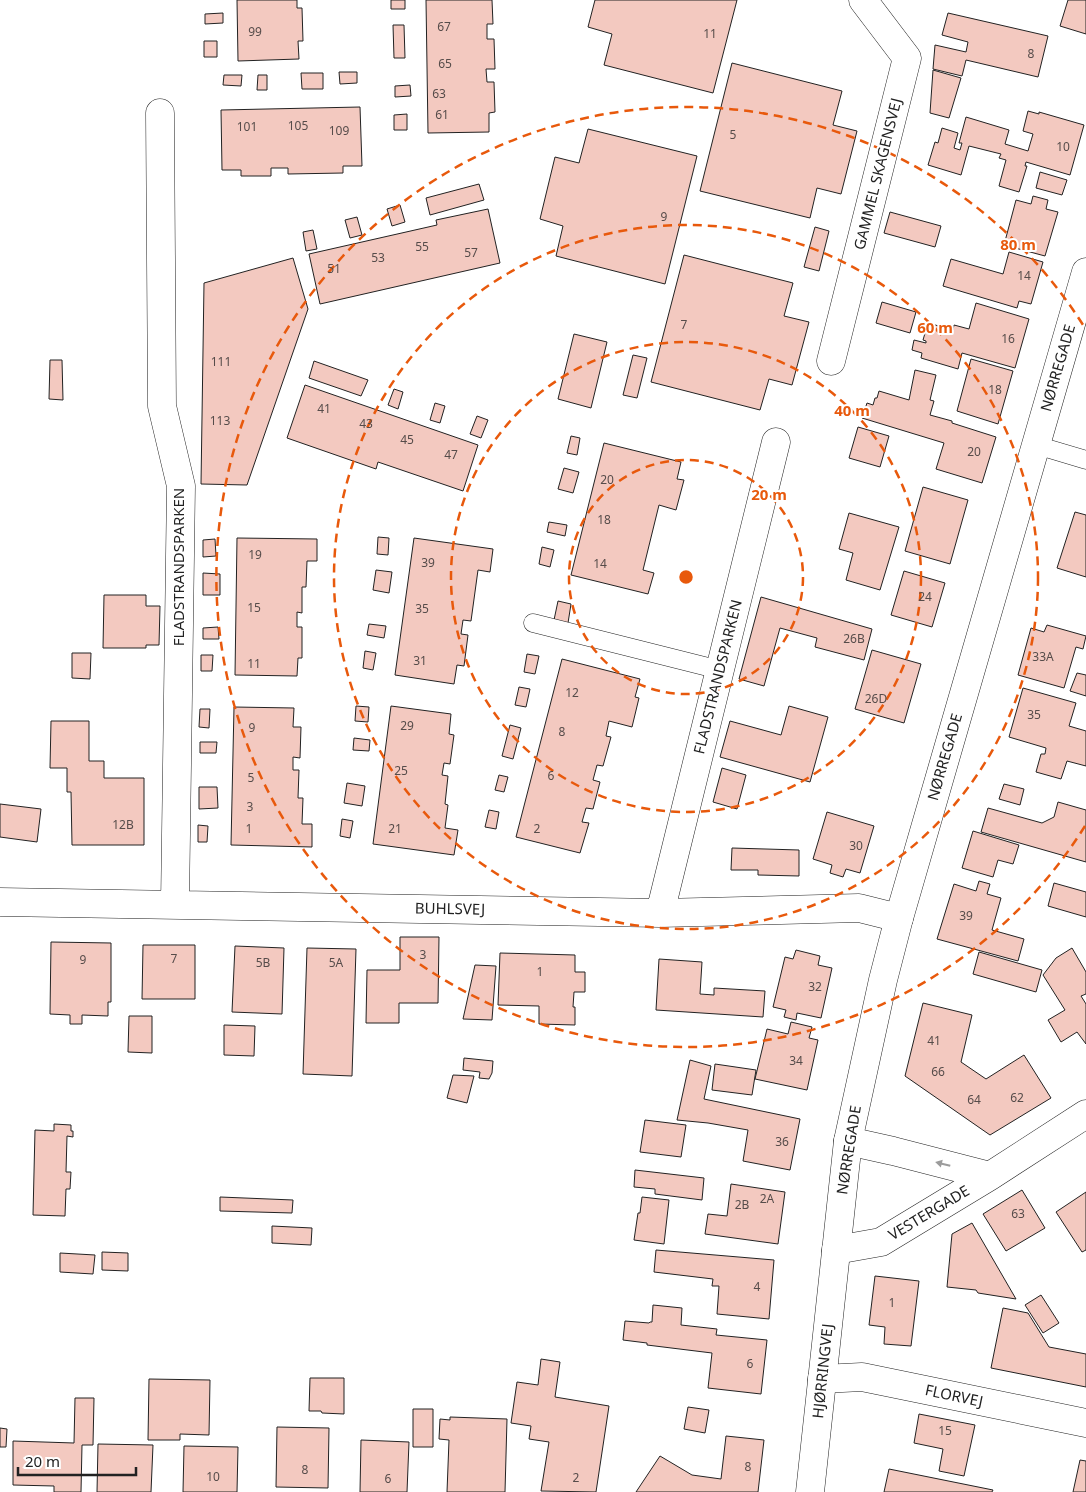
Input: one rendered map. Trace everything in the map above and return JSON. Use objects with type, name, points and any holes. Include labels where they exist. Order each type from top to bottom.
[{"type":"street","name":"GAMMEL SKAGENSVEJ","points":[[831,361],[907,58],[863,0]]},
{"type":"street","name":"FLADSTRANDSPARKEN","points":[[160,113],[162,406],[181,486],[176,904]]},
{"type":"street","name":"NØRREGADE","points":[[836,1250],[848,1142],[883,980],[899,918],[1086,272]]},
{"type":"street","name":"FLADSTRANDSPARKEN","points":[[660,913],[776,442]]},
{"type":"street","name":"BUHLSVEJ","points":[[0,902],[660,913],[859,908],[899,918]]},
{"type":"street","name":"VESTERGADE","points":[[836,1250],[881,1242],[990,1176],[1086,1114]]},
{"type":"street","name":"VESTERGADE","points":[[848,1142],[990,1176]]},
{"type":"street","name":"HJØRRINGVEJ","points":[[810,1492],[836,1250]]},
{"type":"street","name":"FLORVEJ","points":[[822,1379],[862,1377],[1086,1423]]},
{"type":"lane","points":[[1036,445],[1086,460]]},
{"type":"lane","points":[[534,623],[720,670]]},
{"type":"building","points":[[237,0],[297,0],[297,8],[302,8],[303,41],[298,41],[299,59],[238,61]]},
{"type":"building","points":[[391,0],[405,0],[405,9],[391,9]]},
{"type":"building","points":[[426,0],[492,0],[493,24],[487,24],[487,39],[494,39],[495,69],[486,69],[487,82],[494,82],[495,112],[489,113],[489,132],[428,133]]},
{"type":"building","points":[[595,0],[737,0],[713,93],[604,65],[612,34],[588,27]]},
{"type":"building","points":[[1068,0],[1086,0],[1086,34],[1060,26]]},
{"type":"building","points":[[223,13],[223,23],[205,24],[205,14]]},
{"type":"building","points":[[948,13],[1048,36],[1038,77],[966,60],[962,76],[933,69],[935,45],[966,52],[968,42],[942,35]]},
{"type":"building","points":[[393,25],[404,25],[405,58],[394,58]]},
{"type":"building","points":[[204,41],[217,41],[217,57],[204,57]]},
{"type":"building","points":[[732,63],[842,91],[833,125],[857,131],[841,194],[817,188],[810,218],[700,191]]},
{"type":"building","points":[[933,70],[961,78],[949,118],[930,113]]},
{"type":"building","points":[[339,72],[357,72],[357,83],[340,84]]},
{"type":"building","points":[[301,73],[323,73],[323,89],[302,89]]},
{"type":"building","points":[[224,75],[242,75],[241,86],[223,85]]},
{"type":"building","points":[[258,75],[267,75],[267,90],[257,90]]},
{"type":"building","points":[[410,85],[411,96],[395,97],[395,86]]},
{"type":"building","points":[[360,107],[362,166],[343,166],[343,173],[288,174],[288,168],[271,168],[271,176],[241,176],[241,170],[222,170],[221,110]]},
{"type":"building","points":[[1028,111],[1039,114],[1039,112],[1084,125],[1070,175],[1026,162],[1025,166],[1027,166],[1019,192],[999,186],[1006,160],[999,158],[1001,154],[969,146],[961,175],[928,165],[935,142],[938,143],[942,128],[958,133],[954,148],[960,150],[962,143],[959,143],[966,117],[1009,130],[1005,144],[1028,151],[1033,134],[1023,131]]},
{"type":"building","points":[[407,114],[407,130],[394,130],[394,115]]},
{"type":"building","points":[[588,129],[697,156],[665,284],[556,256],[563,226],[540,219],[555,157],[579,163]]},
{"type":"building","points":[[1040,172],[1067,180],[1062,195],[1036,188]]},
{"type":"building","points":[[479,184],[484,200],[430,215],[426,198]]},
{"type":"building","points":[[1033,196],[1048,200],[1046,209],[1058,212],[1045,256],[1004,245],[1016,200],[1031,204]]},
{"type":"building","points":[[400,205],[405,222],[392,226],[387,209]]},
{"type":"building","points":[[488,209],[500,263],[320,304],[309,254],[437,225],[436,220]]},
{"type":"building","points":[[890,212],[941,226],[935,247],[884,233]]},
{"type":"building","points":[[357,217],[362,235],[350,238],[345,220]]},
{"type":"building","points":[[815,227],[829,231],[819,271],[804,267]]},
{"type":"building","points":[[313,230],[317,249],[306,251],[303,232]]},
{"type":"building","points":[[1009,252],[1043,262],[1031,304],[1019,301],[1017,308],[943,286],[951,259],[1003,274]]},
{"type":"building","points":[[684,255],[793,283],[784,316],[809,322],[792,385],[769,379],[760,410],[651,382]]},
{"type":"building","points":[[293,258],[308,309],[247,485],[201,484],[204,283]]},
{"type":"building","points":[[882,302],[916,312],[910,333],[876,323]]},
{"type":"building","points":[[976,303],[1029,319],[1015,368],[962,353],[958,369],[921,358],[922,353],[912,350],[914,340],[926,343],[923,340],[928,323],[953,330],[954,325],[969,329]]},
{"type":"building","points":[[574,334],[607,342],[591,408],[558,399]]},
{"type":"building","points":[[633,355],[647,358],[637,398],[623,395]]},
{"type":"building","points":[[971,359],[1013,371],[998,424],[957,411]]},
{"type":"building","points":[[50,360],[62,360],[63,400],[49,399]]},
{"type":"building","points":[[314,361],[368,380],[361,396],[309,378]]},
{"type":"building","points":[[915,370],[936,375],[930,400],[934,401],[930,415],[996,437],[982,483],[936,469],[944,443],[862,418],[867,403],[873,405],[879,391],[909,400]]},
{"type":"building","points":[[305,385],[478,445],[463,491],[378,462],[376,469],[287,438]]},
{"type":"building","points":[[394,389],[403,392],[398,409],[388,405]]},
{"type":"building","points":[[435,403],[445,406],[440,423],[430,420]]},
{"type":"building","points":[[477,416],[488,420],[481,438],[470,434]]},
{"type":"building","points":[[858,427],[889,436],[880,467],[849,458]]},
{"type":"building","points":[[571,436],[580,438],[577,455],[567,453]]},
{"type":"building","points":[[604,443],[681,462],[677,479],[684,480],[676,510],[659,505],[643,570],[654,573],[648,594],[571,575]]},
{"type":"building","points":[[564,468],[579,472],[573,493],[558,489]]},
{"type":"building","points":[[923,487],[968,500],[950,564],[905,551]]},
{"type":"building","points":[[1075,512],[1086,515],[1086,577],[1057,568]]},
{"type":"building","points":[[849,513],[899,527],[880,590],[846,580],[853,553],[839,549]]},
{"type":"building","points":[[549,522],[567,525],[565,536],[547,532]]},
{"type":"building","points":[[378,537],[389,538],[388,555],[377,554]]},
{"type":"building","points":[[237,538],[317,539],[317,561],[307,561],[306,587],[302,587],[302,613],[297,612],[297,627],[302,627],[302,658],[298,658],[297,676],[235,675]]},
{"type":"building","points":[[414,538],[493,549],[490,572],[478,570],[471,621],[463,620],[461,634],[468,635],[464,666],[457,665],[454,684],[395,675]]},
{"type":"building","points":[[215,539],[216,556],[203,557],[203,540]]},
{"type":"building","points":[[542,547],[554,550],[550,567],[539,564]]},
{"type":"building","points":[[376,570],[392,572],[389,593],[373,590]]},
{"type":"building","points":[[904,571],[945,583],[932,627],[891,615]]},
{"type":"building","points":[[203,573],[220,574],[220,595],[203,595]]},
{"type":"building","points":[[104,595],[146,595],[146,606],[160,606],[159,645],[146,645],[146,648],[103,648]]},
{"type":"building","points":[[761,597],[872,629],[864,660],[815,647],[817,638],[780,628],[764,686],[739,679]]},
{"type":"building","points":[[558,601],[571,604],[568,623],[554,620]]},
{"type":"building","points":[[369,624],[386,626],[384,638],[367,635]]},
{"type":"building","points":[[1047,625],[1086,636],[1083,649],[1076,647],[1064,688],[1018,675],[1031,628],[1044,632]]},
{"type":"building","points":[[218,627],[219,639],[203,639],[203,628]]},
{"type":"building","points":[[872,650],[921,664],[904,723],[855,709]]},
{"type":"building","points":[[365,651],[376,653],[373,670],[363,668]]},
{"type":"building","points":[[72,653],[91,653],[90,679],[72,678]]},
{"type":"building","points":[[527,654],[539,656],[535,674],[524,672]]},
{"type":"building","points":[[201,655],[213,655],[212,671],[201,671]]},
{"type":"building","points":[[562,659],[640,679],[635,697],[639,698],[632,727],[609,721],[606,736],[611,737],[603,766],[597,765],[593,780],[600,782],[593,809],[586,808],[582,822],[589,823],[580,853],[516,837]]},
{"type":"building","points":[[1077,673],[1086,675],[1086,696],[1070,691]]},
{"type":"building","points":[[519,687],[530,689],[526,707],[515,705]]},
{"type":"building","points":[[1023,688],[1076,703],[1069,726],[1086,731],[1086,766],[1067,761],[1061,779],[1036,772],[1041,754],[1045,754],[1046,748],[1009,737]]},
{"type":"building","points":[[356,706],[369,707],[368,722],[355,721]]},
{"type":"building","points":[[391,706],[451,714],[449,734],[454,735],[450,764],[444,763],[442,775],[448,776],[445,804],[448,805],[445,828],[458,830],[454,855],[373,844]]},
{"type":"building","points":[[789,706],[828,717],[810,782],[720,757],[730,721],[781,735]]},
{"type":"building","points":[[234,707],[294,708],[293,727],[301,727],[300,758],[293,757],[293,770],[299,770],[298,798],[303,798],[302,824],[312,824],[312,847],[231,845]]},
{"type":"building","points":[[200,709],[210,709],[209,728],[199,727]]},
{"type":"building","points":[[51,721],[89,721],[89,761],[104,761],[104,778],[144,778],[144,845],[72,845],[71,792],[67,792],[67,768],[50,768]]},
{"type":"building","points":[[510,725],[521,728],[513,759],[502,756]]},
{"type":"building","points":[[354,738],[370,740],[369,751],[353,750]]},
{"type":"building","points":[[200,742],[217,742],[216,753],[200,753]]},
{"type":"building","points":[[722,768],[746,775],[737,809],[713,802]]},
{"type":"building","points":[[499,775],[508,777],[504,792],[495,790]]},
{"type":"building","points":[[347,783],[365,786],[362,806],[344,803]]},
{"type":"building","points":[[1004,784],[1024,789],[1020,805],[999,799]]},
{"type":"building","points":[[199,787],[217,787],[218,808],[199,809]]},
{"type":"building","points":[[1058,802],[1086,810],[1086,862],[981,832],[988,808],[1042,823],[1054,817]]},
{"type":"building","points":[[0,804],[41,809],[37,842],[0,837]]},
{"type":"building","points":[[489,810],[499,812],[496,829],[485,827]]},
{"type":"building","points":[[827,812],[874,826],[860,873],[846,869],[843,877],[830,873],[832,865],[813,859]]},
{"type":"building","points":[[342,819],[353,821],[350,838],[340,836]]},
{"type":"building","points":[[198,825],[208,826],[207,842],[198,842]]},
{"type":"building","points":[[973,831],[1019,845],[1013,864],[998,860],[993,877],[962,868]]},
{"type":"building","points":[[732,848],[799,850],[799,876],[758,875],[758,870],[731,870]]},
{"type":"building","points":[[979,881],[990,884],[987,894],[1001,898],[992,930],[1024,939],[1018,961],[937,939],[954,884],[976,891]]},
{"type":"building","points":[[1054,883],[1086,892],[1086,917],[1048,906]]},
{"type":"building","points":[[400,937],[439,937],[438,1003],[399,1003],[399,1023],[366,1023],[367,970],[400,970]]},
{"type":"building","points":[[51,942],[111,943],[111,1002],[108,1002],[108,1016],[82,1015],[82,1024],[70,1024],[70,1015],[50,1014]]},
{"type":"building","points":[[143,945],[195,945],[195,999],[142,999]]},
{"type":"building","points":[[235,946],[284,948],[282,1014],[232,1012]]},
{"type":"building","points":[[307,948],[356,949],[352,1076],[303,1074]]},
{"type":"building","points":[[1072,948],[1086,972],[1086,994],[1081,996],[1086,1004],[1086,1044],[1077,1032],[1061,1042],[1048,1020],[1065,1010],[1043,975],[1056,958]]},
{"type":"building","points":[[796,950],[820,956],[818,965],[832,968],[821,1018],[797,1013],[796,1020],[784,1017],[786,1010],[773,1007],[785,957],[793,959]]},
{"type":"building","points":[[979,952],[1042,970],[1036,992],[973,974]]},
{"type":"building","points":[[500,953],[575,955],[575,972],[585,972],[585,992],[574,992],[575,1025],[539,1024],[539,1006],[498,1005]]},
{"type":"building","points":[[659,959],[702,962],[700,994],[714,995],[714,988],[765,991],[763,1017],[656,1010]]},
{"type":"building","points":[[475,965],[496,966],[492,1020],[463,1019]]},
{"type":"building","points":[[923,1003],[972,1015],[961,1062],[986,1079],[1024,1055],[1051,1098],[990,1135],[905,1076]]},
{"type":"building","points":[[129,1016],[152,1016],[152,1053],[128,1052]]},
{"type":"building","points":[[791,1022],[812,1027],[809,1038],[818,1040],[807,1090],[755,1079],[767,1029],[788,1034]]},
{"type":"building","points":[[224,1025],[255,1026],[254,1056],[224,1055]]},
{"type":"building","points":[[464,1058],[493,1061],[492,1073],[489,1079],[479,1078],[480,1072],[463,1070]]},
{"type":"building","points":[[690,1060],[711,1066],[704,1099],[800,1119],[790,1170],[743,1161],[748,1130],[677,1120]]},
{"type":"building","points":[[715,1064],[756,1070],[752,1095],[712,1090]]},
{"type":"building","points":[[453,1075],[474,1076],[467,1103],[447,1098]]},
{"type":"building","points":[[645,1120],[686,1125],[681,1157],[640,1152]]},
{"type":"building","points":[[54,1124],[71,1125],[71,1131],[73,1131],[73,1137],[67,1136],[66,1172],[71,1172],[70,1189],[66,1189],[65,1216],[33,1215],[35,1130],[54,1131]]},
{"type":"building","points":[[635,1170],[704,1178],[702,1200],[655,1194],[655,1189],[634,1187]]},
{"type":"building","points":[[731,1184],[785,1192],[778,1244],[705,1234],[708,1214],[727,1216]]},
{"type":"building","points":[[1022,1190],[1045,1228],[1006,1251],[983,1214]]},
{"type":"building","points":[[1086,1192],[1086,1250],[1082,1252],[1056,1212]]},
{"type":"building","points":[[220,1197],[293,1200],[292,1213],[220,1211]]},
{"type":"building","points":[[642,1197],[669,1200],[664,1244],[634,1240]]},
{"type":"building","points":[[972,1223],[1016,1299],[978,1293],[976,1290],[947,1287],[952,1234]]},
{"type":"building","points":[[272,1226],[312,1228],[311,1245],[272,1243]]},
{"type":"building","points":[[656,1250],[774,1260],[769,1319],[717,1314],[719,1286],[712,1286],[713,1279],[654,1272]]},
{"type":"building","points":[[102,1252],[128,1253],[128,1271],[102,1270]]},
{"type":"building","points":[[60,1253],[95,1255],[93,1274],[60,1272]]},
{"type":"building","points":[[875,1276],[919,1281],[911,1346],[884,1344],[885,1327],[869,1325]]},
{"type":"building","points":[[1041,1295],[1059,1323],[1043,1333],[1025,1305]]},
{"type":"building","points":[[653,1305],[682,1308],[681,1325],[717,1329],[716,1335],[767,1340],[761,1394],[708,1388],[712,1353],[623,1340],[625,1321],[652,1322]]},
{"type":"building","points":[[1003,1308],[1028,1313],[1049,1347],[1086,1354],[1086,1387],[991,1368]]},
{"type":"building","points":[[541,1359],[560,1362],[555,1397],[609,1406],[596,1492],[541,1491],[549,1442],[529,1439],[531,1426],[511,1423],[517,1382],[538,1385]]},
{"type":"building","points":[[310,1378],[344,1378],[344,1414],[309,1411]]},
{"type":"building","points":[[149,1379],[210,1380],[209,1435],[180,1434],[180,1440],[148,1440]]},
{"type":"building","points":[[75,1398],[94,1398],[93,1445],[82,1445],[81,1492],[54,1492],[54,1486],[13,1485],[13,1441],[74,1443]]},
{"type":"building","points":[[688,1407],[709,1410],[705,1433],[684,1429]]},
{"type":"building","points":[[413,1409],[433,1409],[433,1447],[413,1447]]},
{"type":"building","points":[[919,1414],[975,1425],[964,1476],[939,1471],[943,1449],[914,1443]]},
{"type":"building","points":[[450,1417],[507,1419],[505,1492],[447,1492],[449,1440],[439,1439],[440,1419],[450,1420]]},
{"type":"building","points":[[277,1427],[329,1428],[328,1488],[276,1487]]},
{"type":"building","points":[[0,1428],[7,1429],[6,1447],[0,1447]]},
{"type":"building","points":[[726,1436],[764,1440],[758,1492],[636,1492],[660,1456],[692,1475],[721,1479]]},
{"type":"building","points":[[361,1440],[409,1442],[407,1492],[360,1492]]},
{"type":"building","points":[[98,1444],[153,1445],[151,1492],[97,1492]]},
{"type":"building","points":[[184,1446],[238,1447],[237,1492],[183,1492]]},
{"type":"building","points":[[1080,1460],[1086,1461],[1086,1492],[1073,1492]]},
{"type":"building","points":[[889,1469],[993,1490],[992,1492],[884,1492]]}]
